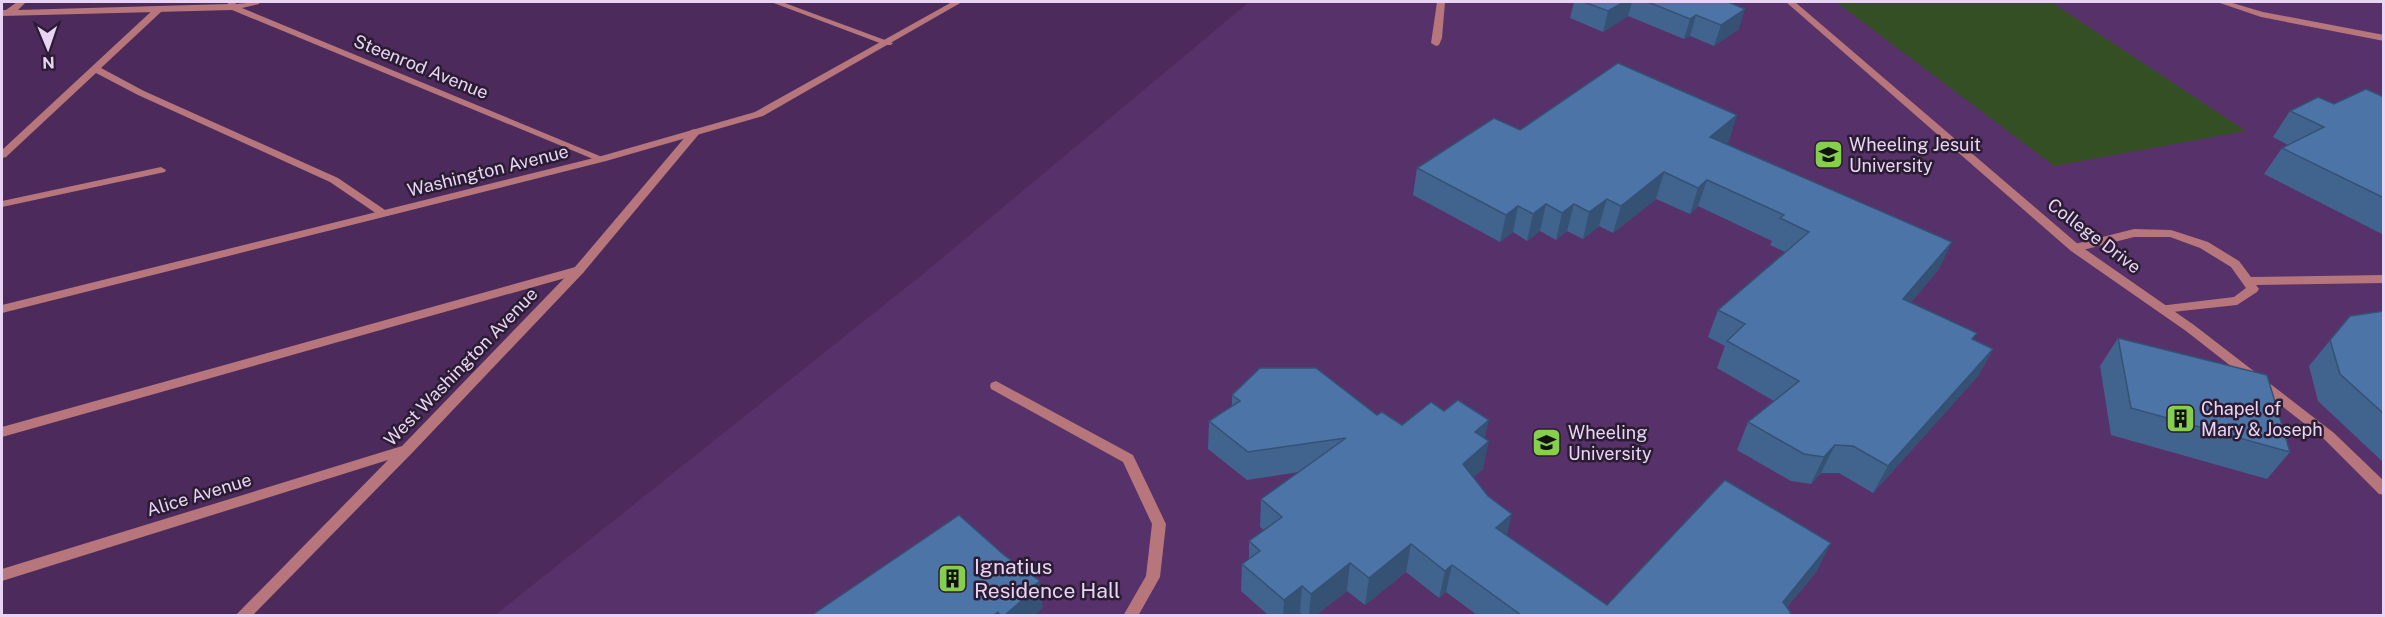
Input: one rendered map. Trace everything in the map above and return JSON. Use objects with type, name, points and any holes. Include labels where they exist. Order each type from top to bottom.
[{"type":"street","points":[[4,15],[22,2]]},
{"type":"street","points":[[4,15],[159,9],[255,2]]},
{"type":"street","points":[[775,2],[888,43]]},
{"type":"street","name":"Washington Avenue","points":[[2,309],[602,159],[759,114],[958,2]]},
{"type":"street","points":[[1436,43],[1440,30],[1438,10],[1441,2]]},
{"type":"street","name":"College Drive","points":[[1790,2],[2075,248],[2163,309],[2330,436],[2384,490]]},
{"type":"street","points":[[2221,2],[2261,14],[2384,38]]},
{"type":"street","name":"Steenrod Avenue","points":[[232,4],[602,159]]},
{"type":"street","points":[[2,155],[159,9]]},
{"type":"street","points":[[95,68],[141,93],[334,180],[384,214]]},
{"type":"street","name":"West Washington Avenue","points":[[242,615],[408,448],[579,270],[695,132]]},
{"type":"street","points":[[2,204],[162,170]]},
{"type":"street","points":[[2075,248],[2134,233],[2170,234],[2204,245],[2235,264],[2253,289],[2237,301],[2163,309]]},
{"type":"street","points":[[2,432],[579,270]]},
{"type":"street","points":[[2248,281],[2384,279]]},
{"type":"street","points":[[996,386],[1128,459],[1159,524],[1153,577],[1130,615]]},
{"type":"street","name":"Alice Avenue","points":[[2,575],[408,448]]},
{"type":"shaded area","name":"Wheeling University","points":[[1249,2],[2383,2],[2383,615],[494,616],[928,270]]},
{"type":"green space","points":[[1836,2],[2051,2],[2246,131],[2054,166]]},
{"type":"building","points":[[1584,2],[1624,2],[1608,11]]},
{"type":"building","points":[[1648,2],[1728,2],[1745,9],[1721,25],[1696,15],[1690,19]]},
{"type":"building","points":[[1618,63],[1737,115],[1710,137],[1952,242],[1903,299],[1977,333],[1972,339],[1993,349],[1888,466],[1853,446],[1835,445],[1824,457],[1804,454],[1748,422],[1799,381],[1727,341],[1745,324],[1718,310],[1809,232],[1780,218],[1784,215],[1707,180],[1698,188],[1664,172],[1621,206],[1607,199],[1589,212],[1574,204],[1562,213],[1546,204],[1533,214],[1518,206],[1506,215],[1417,168],[1494,118],[1520,130]]},
{"type":"building","points":[[2366,89],[2384,97],[2384,198],[2282,148],[2324,127],[2290,111],[2318,97],[2334,104]]},
{"type":"building","points":[[2384,311],[2384,414],[2340,374],[2330,340],[2350,316]]},
{"type":"building","points":[[2118,338],[2267,375],[2290,452],[2131,408]]},
{"type":"building","points":[[1260,368],[1316,368],[1377,415],[1382,412],[1402,425],[1431,402],[1444,411],[1458,400],[1489,420],[1475,432],[1489,441],[1463,464],[1488,496],[1512,514],[1496,528],[1607,605],[1725,480],[1831,543],[1783,602],[1791,613],[1788,615],[1521,615],[1452,565],[1445,571],[1411,544],[1369,578],[1350,563],[1311,594],[1302,586],[1284,600],[1242,564],[1260,551],[1249,541],[1282,517],[1261,499],[1346,438],[1248,452],[1209,421],[1240,401],[1232,395]]},
{"type":"building","points":[[959,515],[1004,555],[1040,581],[1005,615],[1000,615],[998,612],[994,615],[812,615]]},
{"type":"place","name":"Wheeling Jesuit University","points":[[1828,155]]},
{"type":"place","name":"Chapel of Mary & Joseph","points":[[2180,419]]},
{"type":"place","name":"Wheeling University","points":[[1547,443]]},
{"type":"place","name":"Ignatius Residence Hall","points":[[953,579]]}]
